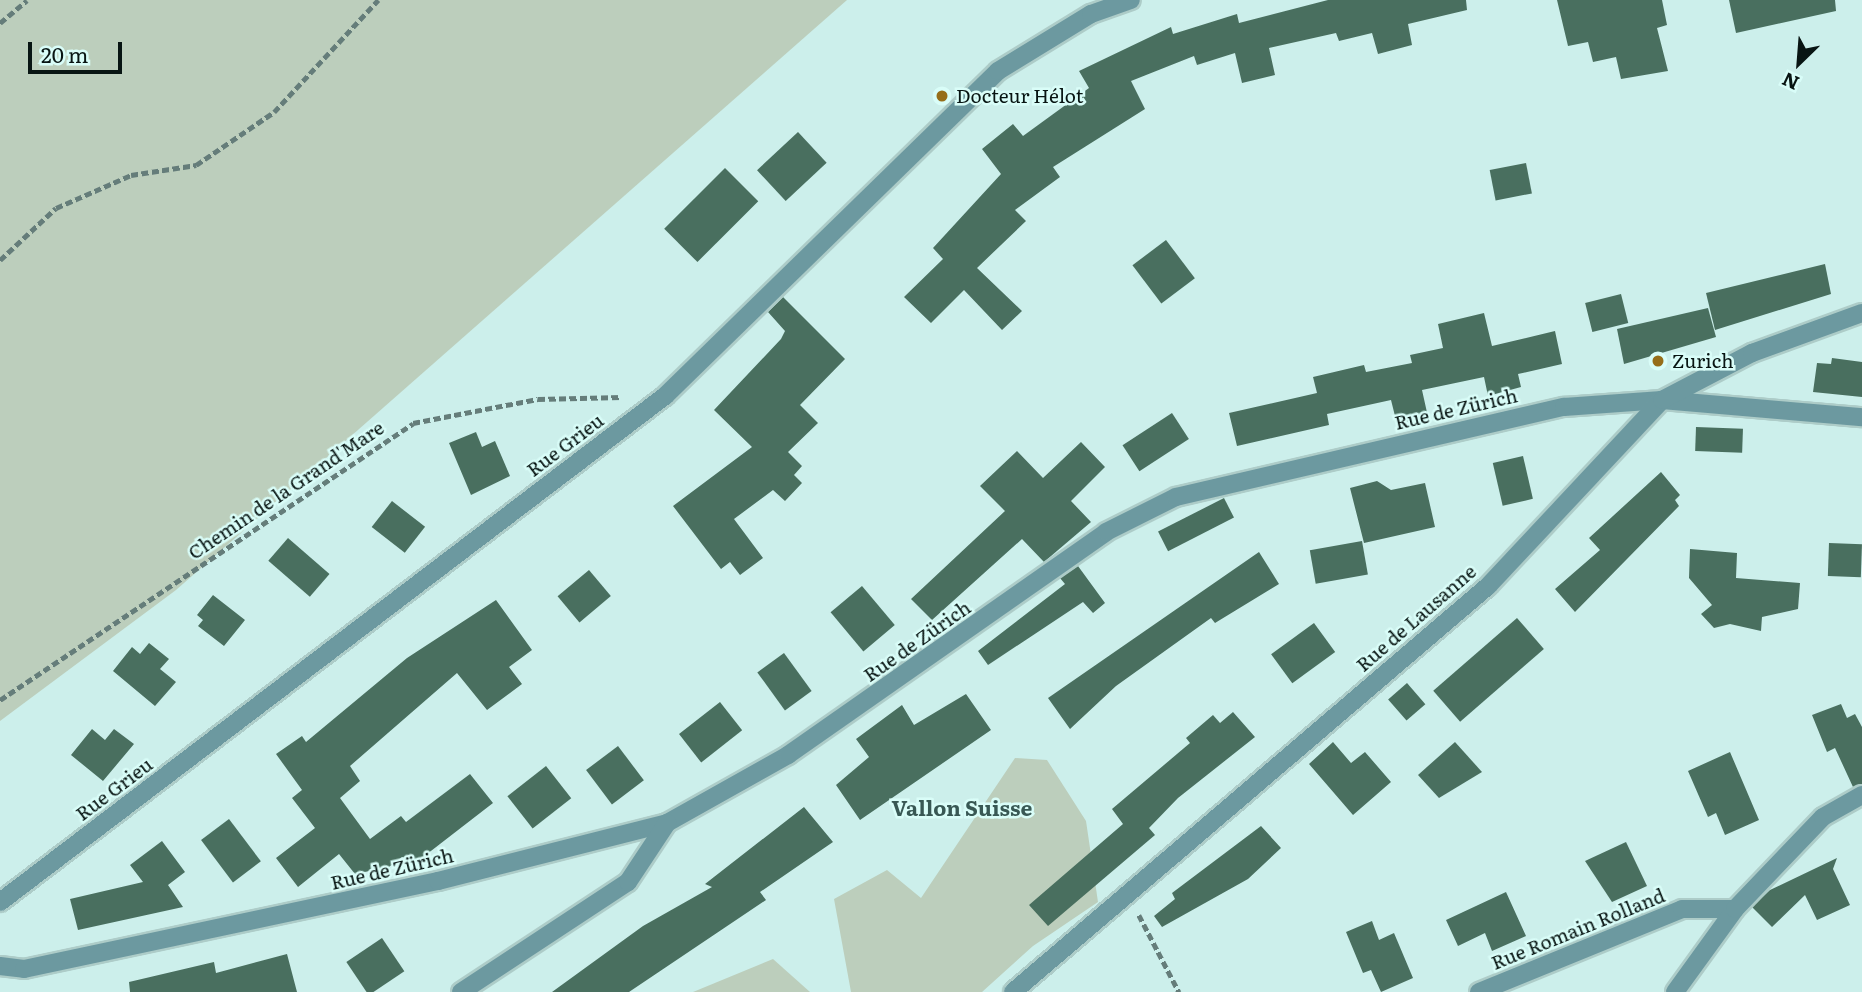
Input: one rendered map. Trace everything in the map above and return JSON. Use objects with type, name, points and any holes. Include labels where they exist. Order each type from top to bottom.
[{"type":"street","name":"Rue Grieu","points":[[0,902],[665,396],[967,98],[1087,7],[1131,0]]},
{"type":"street","name":"Rue de Lausanne","points":[[1013,992],[1129,896],[1488,586],[1662,400],[1683,383],[1752,353],[1862,313]]},
{"type":"street","name":"Rue de Zürich","points":[[0,966],[24,970],[398,890],[667,823],[788,755],[1106,532],[1176,497],[1564,407],[1662,400],[1862,417]]},
{"type":"street","points":[[1675,992],[1735,909],[1822,817],[1862,795]]},
{"type":"street","points":[[461,992],[628,882],[667,823]]},
{"type":"street","name":"Rue Romain Rolland","points":[[1479,992],[1682,909],[1735,909]]},
{"type":"path","points":[[0,23],[27,0]]},
{"type":"path","points":[[0,260],[56,208],[131,175],[196,166],[274,112],[378,0]]},
{"type":"path","name":"Chemin de la Grand'Mare","points":[[0,699],[413,422],[538,399],[665,396]]},
{"type":"path","points":[[1129,896],[1180,992]]},
{"type":"green space","points":[[0,0],[847,0],[176,590],[0,721]]},
{"type":"green space","points":[[1015,758],[1047,760],[1086,821],[1098,902],[1033,946],[982,992],[851,992],[834,899],[887,870],[921,898]]},
{"type":"green space","points":[[773,959],[810,992],[693,992]]},
{"type":"building","points":[[1328,0],[1466,0],[1467,10],[1408,24],[1412,45],[1378,54],[1372,33],[1339,41],[1336,33],[1269,48],[1275,75],[1242,83],[1235,53],[1197,65],[1194,56],[1131,81],[1145,109],[1053,167],[1060,177],[1015,210],[1026,221],[977,268],[1022,311],[1002,330],[964,290],[931,323],[904,297],[943,259],[933,248],[1001,174],[982,149],[1013,124],[1023,136],[1089,88],[1079,71],[1171,27],[1173,34],[1237,14],[1239,23]]},
{"type":"building","points":[[1557,0],[1662,0],[1667,25],[1657,28],[1668,71],[1621,79],[1616,57],[1593,62],[1588,42],[1568,46]]},
{"type":"building","points":[[1729,0],[1835,0],[1836,11],[1736,33]]},
{"type":"building","points":[[798,132],[827,163],[786,201],[757,170]]},
{"type":"building","points":[[1526,163],[1532,193],[1496,200],[1490,170]]},
{"type":"building","points":[[725,168],[758,201],[697,262],[664,229]]},
{"type":"building","points":[[1166,240],[1195,278],[1161,304],[1132,265]]},
{"type":"building","points":[[1825,264],[1831,294],[1715,330],[1706,293]]},
{"type":"building","points":[[1621,294],[1628,323],[1592,332],[1585,303]]},
{"type":"building","points":[[783,297],[845,359],[800,405],[818,423],[788,452],[802,466],[794,475],[802,483],[785,501],[773,490],[734,519],[763,558],[740,575],[730,562],[721,569],[673,506],[752,447],[714,410],[781,339],[785,331],[768,312]]},
{"type":"building","points":[[1708,308],[1716,337],[1624,364],[1617,329]]},
{"type":"building","points":[[1484,313],[1492,346],[1555,331],[1562,364],[1518,374],[1521,387],[1488,396],[1484,377],[1422,390],[1428,417],[1397,424],[1391,400],[1327,414],[1329,425],[1237,446],[1229,413],[1317,393],[1313,377],[1364,365],[1366,372],[1412,363],[1410,355],[1443,348],[1438,324]]},
{"type":"building","points":[[1832,358],[1862,362],[1862,397],[1813,392],[1817,363],[1831,364]]},
{"type":"building","points":[[1172,413],[1189,439],[1139,471],[1123,445]]},
{"type":"building","points":[[1696,427],[1743,429],[1742,453],[1695,451]]},
{"type":"building","points":[[476,432],[482,447],[495,441],[510,476],[471,495],[449,443]]},
{"type":"building","points":[[1081,442],[1105,467],[1071,501],[1091,522],[1044,562],[1022,539],[932,620],[911,599],[1005,511],[980,486],[1017,451],[1043,478]]},
{"type":"building","points":[[1523,456],[1533,499],[1503,506],[1493,463]]},
{"type":"building","points":[[1661,472],[1680,495],[1675,500],[1679,506],[1575,612],[1555,589],[1600,550],[1589,538]]},
{"type":"building","points":[[1377,481],[1391,490],[1425,483],[1435,527],[1364,543],[1350,488]]},
{"type":"building","points":[[1224,498],[1234,518],[1168,551],[1158,532]]},
{"type":"building","points":[[392,501],[425,527],[405,553],[372,527]]},
{"type":"building","points":[[288,538],[330,574],[310,597],[268,561]]},
{"type":"building","points":[[1362,541],[1368,574],[1316,584],[1310,550]]},
{"type":"building","points":[[1829,543],[1862,544],[1861,577],[1828,576]]},
{"type":"building","points":[[1690,549],[1737,553],[1736,578],[1800,583],[1798,609],[1762,617],[1761,631],[1730,624],[1714,628],[1701,614],[1712,605],[1689,578]]},
{"type":"building","points":[[1259,552],[1279,584],[1215,623],[1211,618],[1116,686],[1070,729],[1048,698]]},
{"type":"building","points":[[1078,566],[1105,603],[1093,613],[1083,602],[988,665],[978,651],[1065,584],[1060,578]]},
{"type":"building","points":[[589,570],[611,596],[579,622],[558,596]]},
{"type":"building","points":[[862,586],[895,625],[863,651],[831,612]]},
{"type":"building","points":[[213,595],[245,620],[224,646],[198,626],[203,620],[197,615]]},
{"type":"building","points":[[496,600],[532,650],[509,667],[522,684],[487,710],[457,673],[350,766],[360,781],[340,798],[370,839],[401,816],[406,822],[470,774],[493,803],[418,861],[402,857],[389,867],[355,874],[339,854],[298,887],[276,858],[315,828],[292,798],[302,790],[276,754],[302,736],[306,742],[407,658]]},
{"type":"building","points":[[1517,618],[1544,649],[1460,722],[1433,691]]},
{"type":"building","points":[[1314,623],[1335,652],[1292,683],[1271,654]]},
{"type":"building","points":[[149,643],[169,659],[160,669],[176,682],[155,706],[113,671],[132,647],[140,654]]},
{"type":"building","points":[[784,653],[812,691],[785,710],[757,672]]},
{"type":"building","points":[[1407,683],[1425,704],[1407,721],[1388,699]]},
{"type":"building","points":[[966,694],[991,730],[860,820],[836,785],[869,757],[856,739],[902,705],[914,725]]},
{"type":"building","points":[[720,702],[742,730],[701,762],[679,734]]},
{"type":"building","points":[[1841,704],[1847,718],[1855,714],[1862,727],[1862,784],[1853,787],[1835,748],[1827,752],[1812,715]]},
{"type":"building","points":[[1233,712],[1255,737],[1178,798],[1149,828],[1155,835],[1048,926],[1029,905],[1123,824],[1112,809],[1190,743],[1186,738],[1213,715],[1220,723]]},
{"type":"building","points":[[92,729],[105,740],[114,729],[134,744],[103,781],[71,755]]},
{"type":"building","points":[[1333,742],[1351,763],[1365,752],[1391,782],[1353,815],[1309,764]]},
{"type":"building","points":[[1455,742],[1482,772],[1439,798],[1418,775]]},
{"type":"building","points":[[618,746],[644,780],[612,804],[586,770]]},
{"type":"building","points":[[1730,752],[1759,820],[1725,835],[1716,813],[1708,817],[1688,771]]},
{"type":"building","points":[[546,766],[571,798],[533,828],[507,796]]},
{"type":"building","points":[[804,807],[833,842],[760,892],[766,900],[629,992],[552,992],[643,926],[712,887],[705,884]]},
{"type":"building","points":[[229,819],[261,861],[233,882],[201,840]]},
{"type":"building","points":[[1261,826],[1281,848],[1248,879],[1162,927],[1154,916],[1175,899],[1172,893]]},
{"type":"building","points":[[162,841],[185,872],[168,885],[183,907],[78,930],[70,899],[143,882],[130,865]]},
{"type":"building","points":[[1626,842],[1647,886],[1612,902],[1585,861]]},
{"type":"building","points":[[1837,858],[1833,869],[1850,905],[1817,920],[1805,895],[1772,927],[1752,907],[1770,890]]},
{"type":"building","points":[[1506,892],[1526,936],[1492,951],[1485,933],[1458,946],[1446,920]]},
{"type":"building","points":[[1372,921],[1379,940],[1394,933],[1413,978],[1381,992],[1371,970],[1363,973],[1346,932]]},
{"type":"building","points":[[382,938],[404,971],[373,992],[367,992],[346,962]]},
{"type":"building","points":[[287,954],[297,992],[130,992],[129,982],[214,962],[216,973]]},
{"type":"place","name":"Docteur Hélot","points":[[942,96]]},
{"type":"place","name":"Zurich","points":[[1658,361]]},
{"type":"district","name":"Vallon Suisse","points":[[962,807]]}]
